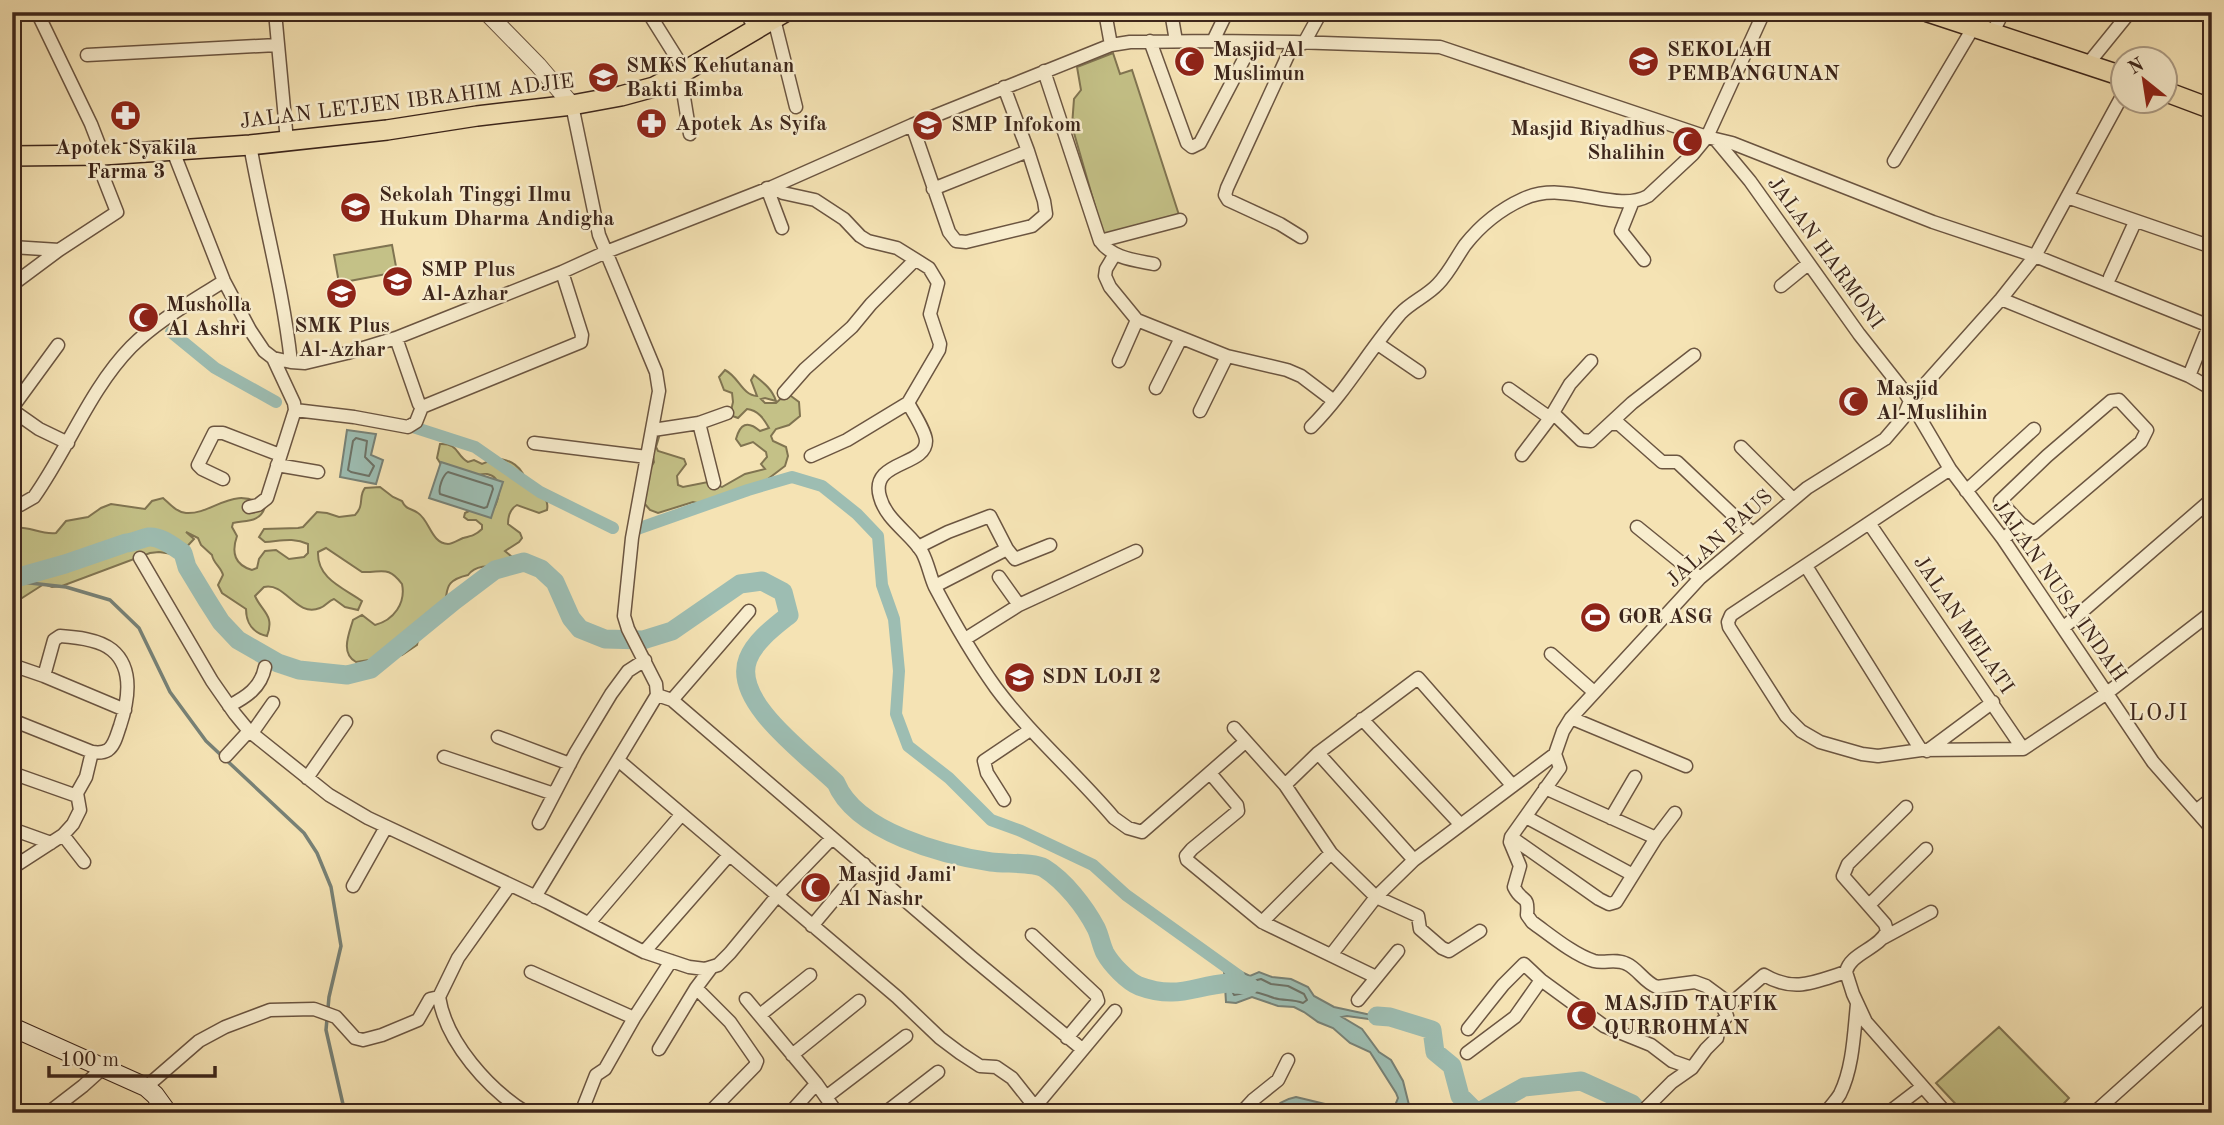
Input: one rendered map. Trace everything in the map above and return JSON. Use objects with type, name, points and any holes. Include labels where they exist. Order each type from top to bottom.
[{"type":"main road","points":[[1928,12],[2108,71]]},
{"type":"main road","name":"JALAN LETJEN IBRAHIM ADJIE","points":[[12,156],[173,152],[250,145],[572,105],[643,90],[683,72],[780,16]]},
{"type":"main road","points":[[2178,96],[2212,109]]},
{"type":"main road","points":[[12,1027],[146,1087],[168,1113]]},
{"type":"street","points":[[12,285],[117,212],[91,124],[37,12]]},
{"type":"street","points":[[275,12],[287,141]]},
{"type":"street","points":[[486,12],[538,65],[572,105],[600,235],[656,372],[659,391],[632,538],[624,616],[656,684],[657,695],[535,897]]},
{"type":"street","points":[[648,12],[683,72],[690,134]]},
{"type":"street","points":[[746,12],[757,30]]},
{"type":"street","points":[[1105,12],[1111,45]]},
{"type":"street","points":[[1171,12],[1176,41]]},
{"type":"street","points":[[1213,41],[1227,12]]},
{"type":"street","points":[[1301,237],[1280,224],[1228,200],[1225,195],[1299,42],[1321,12]]},
{"type":"street","points":[[1311,426],[1334,401],[1401,313],[1438,284],[1481,228],[1516,202],[1532,194],[1560,191],[1621,202],[1648,196],[1711,138],[1765,12]]},
{"type":"street","points":[[1992,34],[2003,12]]},
{"type":"street","points":[[2087,65],[2130,12]]},
{"type":"street","points":[[780,16],[796,107]]},
{"type":"street","points":[[1894,161],[1973,28]]},
{"type":"street","points":[[1150,41],[1187,143],[1192,147],[1200,143],[1254,42]]},
{"type":"street","points":[[173,152],[224,281],[264,351],[273,358],[291,362],[320,360],[396,338],[562,272],[770,187],[912,125],[1111,45],[1150,41],[1213,41],[1440,47],[1732,143],[1933,222],[2035,256],[2211,326],[2189,376]]},
{"type":"street","points":[[87,55],[277,45]]},
{"type":"street","points":[[1044,71],[1100,241],[1115,254],[1154,264]]},
{"type":"street","points":[[912,125],[933,188],[956,242],[1032,226],[1043,218],[1046,209],[1004,87]]},
{"type":"street","name":"JALAN PAUS","points":[[1545,788],[1558,775],[1560,768],[1555,754],[1571,718],[1700,578],[1818,480],[1885,439],[1903,418],[1907,396],[2001,299],[2035,256],[2112,116]]},
{"type":"street","name":"JALAN HARMONI","points":[[1711,138],[1750,181],[1859,334],[1907,396]]},
{"type":"street","points":[[250,145],[282,294],[291,362]]},
{"type":"street","points":[[933,188],[1028,151]]},
{"type":"street","points":[[770,187],[782,229]]},
{"type":"street","points":[[770,187],[783,193],[815,200],[844,219],[860,236],[868,241],[897,248],[929,268],[938,280],[930,314],[940,344],[939,350],[908,403],[847,440],[811,456]]},
{"type":"street","points":[[2067,197],[2212,247]]},
{"type":"street","points":[[1633,201],[1620,231],[1644,260]]},
{"type":"street","points":[[1100,241],[1180,220]]},
{"type":"street","points":[[2110,277],[2134,222]]},
{"type":"street","points":[[12,247],[59,250]]},
{"type":"street","points":[[1115,254],[1105,276],[1110,287],[1137,320],[1227,356],[1287,370],[1301,376],[1334,401]]},
{"type":"street","points":[[784,393],[805,369],[852,327],[915,260]]},
{"type":"street","points":[[1781,286],[1808,264]]},
{"type":"street","points":[[295,410],[408,427],[416,422],[422,407],[581,342],[582,335],[562,272]]},
{"type":"street","points":[[12,505],[20,505],[34,497],[111,372],[132,346],[161,322],[224,281]]},
{"type":"street","points":[[2001,299],[2189,376],[2212,389]]},
{"type":"street","points":[[1119,361],[1137,320]]},
{"type":"street","points":[[396,338],[418,404],[422,407]]},
{"type":"street","points":[[1156,388],[1181,338]]},
{"type":"street","points":[[1378,344],[1419,372]]},
{"type":"street","points":[[58,345],[12,409],[39,429],[68,443]]},
{"type":"street","points":[[1509,389],[1552,416],[1585,442],[1591,441],[1632,403],[1694,355]]},
{"type":"street","points":[[1200,411],[1227,356]]},
{"type":"street","points":[[249,506],[258,505],[267,498],[295,410],[273,358]]},
{"type":"street","points":[[1522,455],[1552,416],[1570,384],[1591,361]]},
{"type":"street","name":"JALAN NUSA INDAH","points":[[1907,396],[1950,469],[2003,539],[2153,762],[2212,829]]},
{"type":"street","points":[[2119,400],[2147,430],[2141,442],[2034,533],[2021,524],[2000,501],[2111,401],[2119,400]]},
{"type":"street","points":[[908,403],[926,439],[925,447],[884,475],[878,484],[883,505],[918,547],[935,586],[996,688],[1030,730],[1114,818],[1128,828],[1142,832],[1245,743]]},
{"type":"street","points":[[653,430],[699,423],[727,413]]},
{"type":"street","points":[[699,423],[714,482]]},
{"type":"street","points":[[1611,424],[1619,424],[1662,462],[1678,462],[1752,533]]},
{"type":"street","points":[[1966,491],[2034,429]]},
{"type":"street","points":[[223,479],[198,465],[215,433],[223,433],[279,460],[318,472]]},
{"type":"street","points":[[534,443],[647,457]]},
{"type":"street","points":[[1741,447],[1793,499]]},
{"type":"street","points":[[1950,469],[1731,615],[1728,622],[1734,635],[1786,716],[1801,731],[1820,742],[1862,754],[1891,756],[1924,751],[2023,749],[2107,693],[2212,612]]},
{"type":"street","points":[[2063,628],[2212,499]]},
{"type":"street","points":[[918,547],[990,516],[1015,559],[1050,545]]},
{"type":"street","name":"JALAN MELATI","points":[[1869,523],[2023,749]]},
{"type":"street","points":[[2003,539],[2021,524]]},
{"type":"street","points":[[1637,527],[1700,578]]},
{"type":"street","points":[[935,586],[1007,549]]},
{"type":"street","points":[[965,639],[1019,605],[1136,551]]},
{"type":"street","points":[[140,558],[229,706],[250,732],[329,796],[386,827],[589,923],[644,952],[689,967],[711,968]]},
{"type":"street","points":[[1805,566],[1924,751]]},
{"type":"street","points":[[999,577],[1019,605]]},
{"type":"street","points":[[671,700],[749,611]]},
{"type":"street","points":[[12,720],[92,752],[106,751],[111,747],[125,710],[127,682],[124,668],[114,652],[103,644],[66,637],[56,638],[44,676]]},
{"type":"street","points":[[1550,654],[1594,692]]},
{"type":"street","points":[[538,823],[615,687],[643,657]]},
{"type":"street","points":[[12,666],[44,676],[125,710]]},
{"type":"street","points":[[229,706],[251,693],[263,676],[265,667]]},
{"type":"street","points":[[1285,785],[1318,752],[1415,678],[1420,679],[1512,785]]},
{"type":"street","points":[[657,695],[671,700],[1082,1049]]},
{"type":"street","points":[[1924,751],[1993,702]]},
{"type":"street","points":[[226,756],[273,703]]},
{"type":"street","points":[[1571,718],[1686,766]]},
{"type":"street","points":[[1362,719],[1460,824]]},
{"type":"street","points":[[307,778],[346,722]]},
{"type":"street","points":[[1234,728],[1285,785],[1331,853],[1376,897],[1418,916],[1420,929],[1441,948],[1449,951],[1480,931]]},
{"type":"street","points":[[1004,800],[987,773],[984,761],[1030,730]]},
{"type":"street","points":[[498,737],[570,764]]},
{"type":"street","points":[[12,868],[63,835],[78,816],[80,810],[77,796],[86,777],[92,752]]},
{"type":"street","points":[[1318,752],[1414,860]]},
{"type":"street","points":[[1331,955],[1376,897],[1414,860],[1555,754]]},
{"type":"street","points":[[444,757],[554,794]]},
{"type":"street","points":[[618,760],[897,996],[940,1038],[980,1066],[996,1067],[1012,1078],[1036,1110],[1115,1011]]},
{"type":"street","points":[[12,773],[77,796]]},
{"type":"street","points":[[1210,773],[1237,805],[1238,811],[1192,849],[1186,860],[1262,922],[1376,977]]},
{"type":"street","points":[[1611,818],[1635,777]]},
{"type":"street","points":[[1656,838],[1545,788],[1510,842],[1520,866],[1514,887],[1529,904],[1527,915],[1532,922],[1579,954],[1596,961],[1623,962],[1657,987],[1695,982],[1706,986],[1730,1003],[1763,975],[1799,986],[1846,972]]},
{"type":"street","points":[[2196,811],[2212,798]]},
{"type":"street","points":[[1883,939],[1887,931],[1885,925],[1843,876],[1848,864],[1906,807]]},
{"type":"street","points":[[1511,837],[1609,904],[1616,902],[1675,813]]},
{"type":"street","points":[[589,923],[681,815]]},
{"type":"street","points":[[1526,817],[1633,875]]},
{"type":"street","points":[[353,886],[386,827]]},
{"type":"street","points":[[12,829],[51,843]]},
{"type":"street","points":[[63,835],[84,862]]},
{"type":"street","points":[[659,1049],[711,968],[724,960],[832,838]]},
{"type":"street","points":[[1869,905],[1926,849]]},
{"type":"street","points":[[1262,922],[1331,853]]},
{"type":"street","points":[[644,952],[729,855]]},
{"type":"street","points":[[812,926],[864,864]]},
{"type":"street","points":[[510,886],[458,958],[439,997],[445,1021],[455,1040],[484,1077],[527,1113]]},
{"type":"street","points":[[1931,912],[1883,939],[1851,962],[1846,972],[1866,1022],[1946,1113]]},
{"type":"street","points":[[1032,934],[1096,995],[1098,1000],[1067,1038]]},
{"type":"street","points":[[1358,1000],[1398,951]]},
{"type":"street","points":[[581,1113],[596,1075],[605,1069],[671,961]]},
{"type":"street","points":[[1468,1029],[1503,985],[1524,964],[1541,980],[1604,1026],[1651,1045],[1672,1061],[1692,1068]]},
{"type":"street","points":[[531,972],[634,1018]]},
{"type":"street","points":[[760,1015],[810,975]]},
{"type":"street","points":[[1467,1053],[1515,1017],[1541,980]]},
{"type":"street","points":[[696,988],[730,1022],[757,1061],[714,1108]]},
{"type":"street","points":[[146,1087],[199,1041],[260,1012],[282,1008],[309,1008],[340,1020],[355,1038],[368,1039],[418,1020],[430,999],[439,997]]},
{"type":"street","points":[[746,999],[827,1097],[837,1113]]},
{"type":"street","points":[[1644,1109],[1672,1082],[1692,1068],[1717,1038],[1719,1025],[1727,1016],[1722,1006],[1724,1000]]},
{"type":"street","points":[[792,1055],[859,1001]]},
{"type":"street","points":[[1826,1113],[1839,1095],[1843,1084],[1852,1049],[1857,1004]]},
{"type":"street","points":[[2094,1113],[2212,1007]]},
{"type":"street","points":[[827,1097],[906,1036]]},
{"type":"street","points":[[1241,1113],[1279,1080],[1288,1060]]},
{"type":"street","points":[[48,1113],[103,1068]]},
{"type":"street","points":[[885,1113],[938,1072]]},
{"type":"street","points":[[790,1113],[816,1084]]},
{"type":"street","points":[[1888,1113],[1922,1087]]},
{"type":"shaded area","points":[[1113,53],[1120,74],[1132,70],[1179,215],[1108,235],[1103,234],[1072,126],[1074,99],[1081,90],[1077,67]]},
{"type":"shaded area","points":[[392,245],[397,272],[339,283],[334,255]]},
{"type":"shaded area","points":[[725,370],[744,389],[757,396],[751,380],[754,375],[770,390],[776,401],[761,399],[765,403],[776,403],[787,393],[799,402],[800,416],[789,425],[776,429],[771,436],[773,441],[786,447],[788,456],[785,466],[748,494],[733,500],[702,504],[693,502],[658,513],[650,510],[644,503],[641,485],[654,462],[650,438],[659,437],[656,447],[658,451],[684,459],[686,464],[677,476],[678,485],[683,487],[708,482],[722,487],[745,474],[765,469],[761,464],[767,457],[766,452],[753,442],[741,446],[736,439],[745,425],[751,425],[760,431],[769,428],[760,416],[751,410],[747,409],[738,418],[730,415],[732,393],[724,390],[719,377]]},
{"type":"shaded area","points":[[440,444],[451,446],[468,462],[474,460],[482,464],[490,459],[497,459],[515,465],[523,473],[527,486],[544,498],[547,510],[539,513],[517,505],[513,509],[508,524],[520,533],[522,538],[505,551],[512,557],[507,565],[479,567],[452,582],[444,604],[422,622],[417,645],[402,655],[356,662],[348,654],[347,643],[353,620],[362,615],[375,625],[388,619],[400,604],[402,584],[388,572],[362,572],[326,548],[318,552],[322,569],[333,582],[362,601],[358,610],[345,607],[334,599],[312,610],[304,608],[279,590],[264,587],[255,596],[269,618],[267,636],[251,627],[246,609],[222,593],[218,585],[223,575],[221,570],[198,538],[186,532],[194,539],[179,555],[150,553],[62,586],[44,584],[12,607],[12,558],[15,552],[12,548],[12,528],[56,533],[66,521],[88,517],[111,504],[145,509],[152,501],[163,498],[176,509],[186,513],[205,510],[234,499],[254,500],[265,507],[260,516],[233,523],[232,527],[237,536],[234,548],[236,558],[252,570],[257,568],[265,551],[276,550],[289,559],[304,557],[308,553],[308,544],[303,542],[265,542],[259,537],[264,529],[303,527],[317,512],[339,517],[355,515],[360,508],[365,488],[380,487],[422,517],[438,540],[452,543],[482,529],[482,525],[476,520],[464,517],[465,513],[494,508],[499,488],[492,476],[470,476],[442,466],[437,458]]},
{"type":"shaded area","points":[[1999,1027],[2069,1098],[2055,1113],[1964,1113],[1936,1083]]},
{"type":"water","points":[[347,430],[376,434],[371,455],[383,460],[376,484],[340,477]]},
{"type":"water","points":[[441,462],[503,482],[491,518],[429,498]]},
{"type":"water","points":[[1228,968],[1250,976],[1259,972],[1272,977],[1291,979],[1308,987],[1314,996],[1334,1007],[1371,1015],[1385,1013],[1410,1024],[1406,1027],[1390,1022],[1342,1017],[1362,1029],[1379,1052],[1391,1060],[1403,1081],[1411,1113],[1392,1113],[1398,1098],[1370,1052],[1350,1043],[1333,1028],[1294,1007],[1278,1006],[1252,997],[1236,1003],[1226,1002],[1224,971]]},
{"type":"water","points":[[1296,1097],[1325,1104],[1344,1113],[1271,1113],[1282,1102]]},
{"type":"waterway","points":[[171,332],[215,368],[276,402]]},
{"type":"waterway","points":[[413,427],[475,447],[540,492],[613,528]]},
{"type":"waterway","points":[[637,529],[792,477],[822,486],[857,514],[878,536],[882,585],[894,619],[899,671],[896,714],[908,746],[949,778],[991,820],[1093,865],[1126,895],[1239,976]]},
{"type":"waterway","points":[[12,579],[126,543],[149,537],[158,538],[183,553],[187,567],[207,600],[221,622],[238,640],[278,663],[299,670],[347,675],[371,669],[495,570],[524,562],[541,569],[555,582],[571,618],[580,629],[605,639],[643,640],[672,631],[740,584],[762,581],[783,592],[789,615],[751,652],[746,676],[751,693],[776,727],[836,783],[846,800],[862,815],[903,838],[950,854],[1044,868],[1067,887],[1080,903],[1096,928],[1111,962],[1134,984],[1164,992],[1228,983],[1249,986]]},
{"type":"waterway","points":[[12,581],[66,587],[110,600],[139,628],[170,692],[206,741],[304,833],[317,853],[331,887],[341,946],[329,997],[326,1030],[345,1113]]},
{"type":"waterway","points":[[1377,1016],[1390,1017],[1432,1030],[1435,1052],[1452,1066],[1460,1096],[1477,1113]]},
{"type":"waterway","points":[[1477,1113],[1524,1087],[1581,1081],[1632,1104],[1640,1113]]},
{"type":"place","name":"Masjid Al Muslimun","points":[[1190,62]]},
{"type":"place","name":"SEKOLAH PEMBANGUNAN","points":[[1644,62]]},
{"type":"place","name":"SMKS Kehutanan Bakti Rimba","points":[[603,78]]},
{"type":"place","name":"Apotek Syakila Farma 3","points":[[126,116]]},
{"type":"place","name":"Apotek As Syifa","points":[[652,124]]},
{"type":"place","name":"SMP Infokom","points":[[928,125]]},
{"type":"place","name":"Masjid Riyadhus Shalihin","points":[[1688,141]]},
{"type":"place","name":"Sekolah Tinggi Ilmu Hukum Dharma Andigha","points":[[356,207]]},
{"type":"place","name":"SMP Plus Al-Azhar","points":[[398,282]]},
{"type":"place","name":"SMK Plus Al-Azhar","points":[[342,294]]},
{"type":"place","name":"Musholla Al Ashri","points":[[143,317]]},
{"type":"place","name":"Masjid Al-Muslihin","points":[[1853,401]]},
{"type":"place","name":"GOR ASG","points":[[1595,617]]},
{"type":"place","name":"SDN LOJI 2","points":[[1019,677]]},
{"type":"place","name":"Masjid Jami' Al Nashr","points":[[815,887]]},
{"type":"place","name":"MASJID TAUFIK QURROHMAN","points":[[1581,1016]]},
{"type":"district","name":"LOJI","points":[[2159,713]]}]
